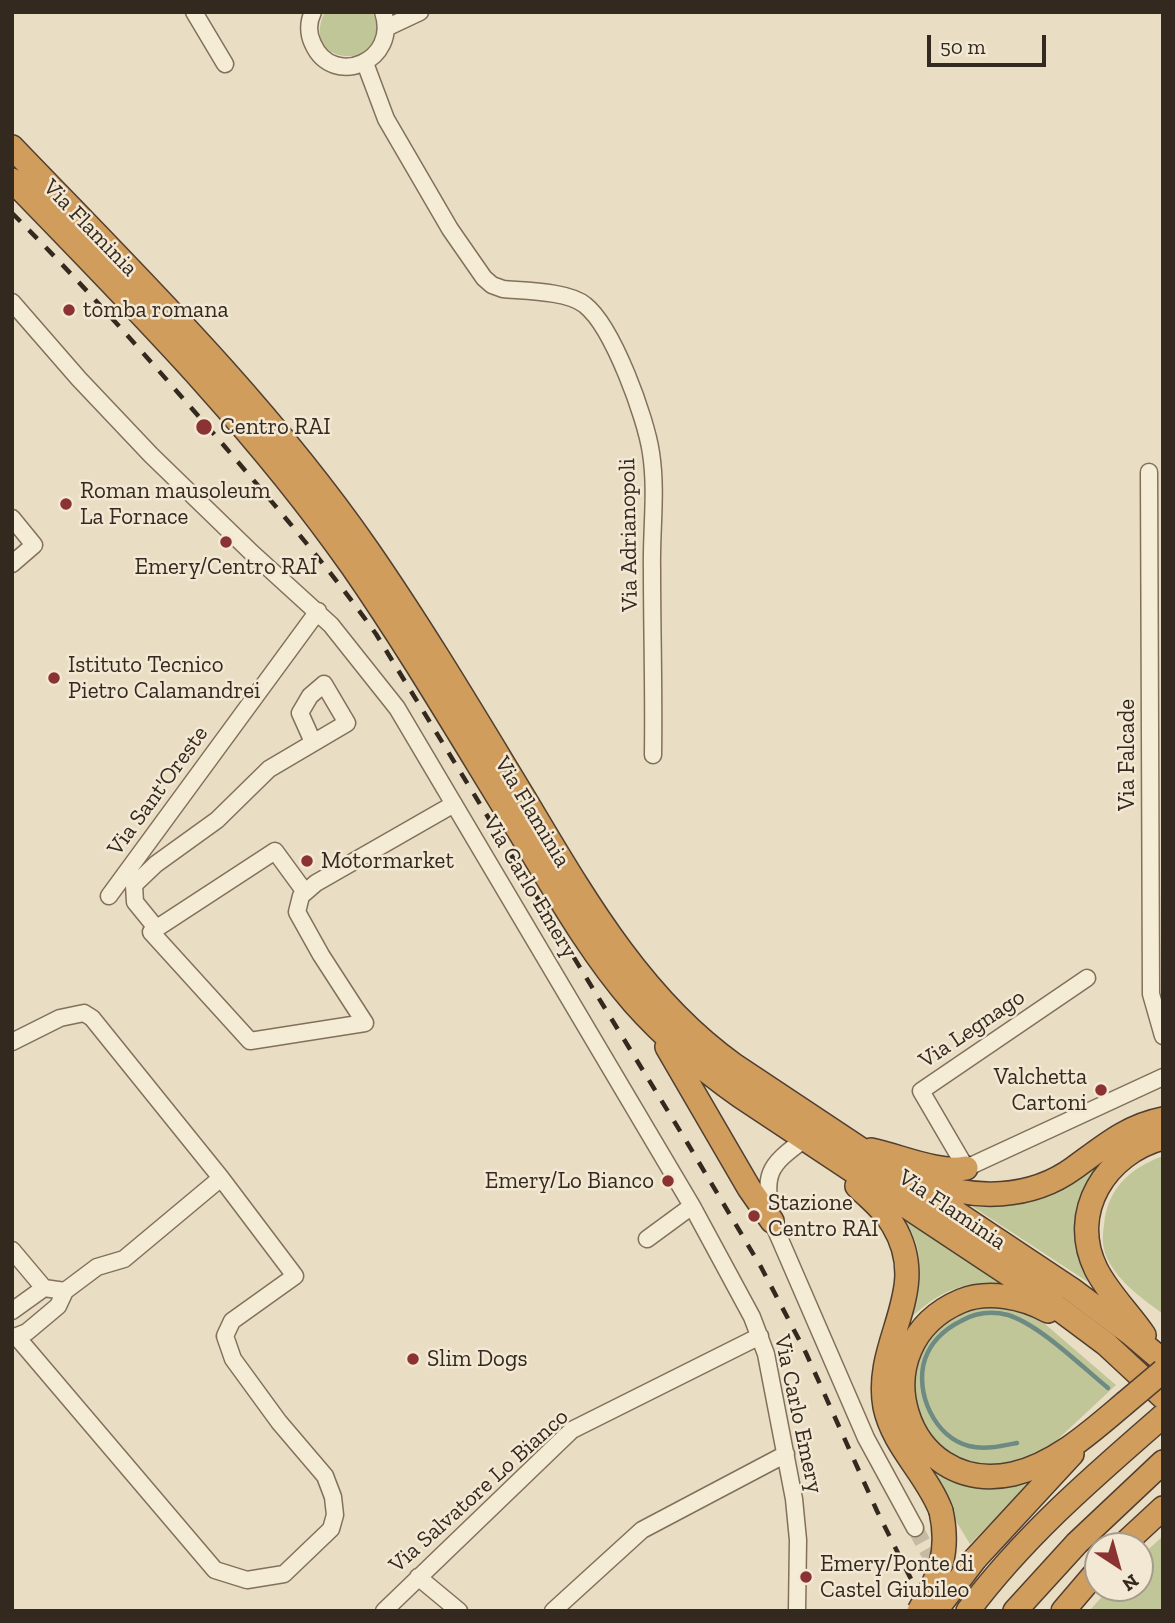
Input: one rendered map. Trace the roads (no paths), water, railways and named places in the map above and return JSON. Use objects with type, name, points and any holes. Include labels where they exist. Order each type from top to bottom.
[{"type":"highway","name":"Via Flaminia","points":[[12,147],[206,349],[309,471],[405,606],[564,866],[614,941],[679,1020],[717,1053],[1070,1289],[1160,1362]]},
{"type":"highway","name":"Via Flaminia","points":[[12,180],[192,368],[272,459],[352,567],[409,653],[580,930],[621,987],[646,1015],[720,1082],[1043,1297],[1105,1344]]},
{"type":"highway","points":[[646,1015],[673,1056],[749,1188],[772,1221]]},
{"type":"highway","points":[[893,1171],[955,1192],[980,1195],[1014,1193],[1055,1180],[1126,1131],[1163,1119]]},
{"type":"highway","points":[[937,1611],[975,1559],[1010,1518],[1096,1429],[1125,1404],[1160,1362],[1130,1314],[1101,1279],[1091,1257],[1087,1232],[1098,1187],[1111,1167],[1140,1145],[1163,1138]]},
{"type":"highway","points":[[859,1147],[904,1157],[934,1168],[966,1168]]},
{"type":"highway","points":[[827,1153],[886,1214],[903,1247],[907,1287],[886,1361],[883,1380],[885,1406],[893,1429],[934,1495],[945,1539],[944,1556],[938,1576],[919,1611]]},
{"type":"highway","points":[[1096,1429],[1025,1470],[1000,1476],[971,1474],[947,1465],[926,1448],[910,1424],[902,1378],[904,1363],[924,1326],[934,1316],[968,1298],[999,1295],[1038,1305],[1105,1344],[1163,1397]]},
{"type":"highway","points":[[968,1611],[1041,1524],[1156,1422]]},
{"type":"highway","points":[[1015,1611],[1077,1543],[1163,1462]]},
{"type":"highway","points":[[1137,1532],[1163,1508]]},
{"type":"highway","points":[[1063,1611],[1084,1586]]},
{"type":"street","points":[[194,12],[225,64]]},
{"type":"street","points":[[313,12],[309,28],[310,39],[323,58],[343,66],[365,63],[380,48],[384,20],[420,12]]},
{"type":"street","name":"Via Adrianopoli","points":[[365,63],[386,119],[450,229],[484,278],[503,289],[570,298],[583,303],[594,314],[616,349],[640,411],[651,456],[655,677],[653,755]]},
{"type":"street","name":"Via Carlo Emery","points":[[12,302],[150,455],[252,553],[318,611],[397,708],[692,1206],[744,1299],[760,1336],[786,1454],[798,1540],[797,1611]]},
{"type":"street","name":"Via Falcade","points":[[1149,472],[1151,993],[1163,1036]]},
{"type":"street","points":[[12,519],[34,545],[12,564]]},
{"type":"street","name":"Via Sant'Oreste","points":[[109,896],[318,611]]},
{"type":"street","points":[[157,929],[135,902],[134,885],[156,864],[217,820],[269,769],[313,742]]},
{"type":"street","points":[[305,892],[275,851],[151,932],[250,1041],[365,1023],[297,912],[301,896],[316,883],[454,804]]},
{"type":"street","name":"Via Legnago","points":[[966,1168],[921,1091],[1087,978]]},
{"type":"street","points":[[12,1042],[60,1018],[84,1013],[100,1028],[221,1178],[295,1276],[232,1321],[225,1336],[233,1359],[279,1422],[325,1476],[333,1497],[335,1516],[331,1529],[284,1574],[247,1580],[215,1570],[14,1337],[27,1332],[58,1306],[65,1291],[97,1267],[124,1259],[221,1178]]},
{"type":"street","points":[[966,1168],[1163,1077]]},
{"type":"street","points":[[805,1139],[785,1154],[770,1171],[767,1189],[772,1221],[866,1437],[915,1528]]},
{"type":"street","points":[[647,1239],[692,1206]]},
{"type":"street","points":[[12,1250],[44,1288],[65,1291]]},
{"type":"street","points":[[12,1311],[44,1288]]},
{"type":"street","name":"Via Salvatore Lo Bianco","points":[[384,1611],[572,1430],[760,1336]]},
{"type":"street","points":[[553,1611],[642,1530],[786,1454]]},
{"type":"street","points":[[418,1577],[459,1611]]},
{"type":"waterway","points":[[1017,1443],[987,1448],[969,1446],[946,1434],[930,1412],[922,1385],[925,1359],[935,1342],[955,1324],[972,1316],[990,1313],[1008,1315],[1020,1320],[1047,1337],[1108,1388]]},
{"type":"tunnel","points":[[915,1528],[960,1611]]},
{"type":"railway","points":[[12,213],[94,299],[200,418],[303,540],[376,634],[761,1267],[806,1353],[877,1511],[927,1611]]},
{"type":"place","name":"tomba romana","points":[[69,310]]},
{"type":"place","name":"Centro RAI","points":[[204,427]]},
{"type":"place","name":"Roman mausoleum La Fornace","points":[[66,504]]},
{"type":"place","name":"Emery/Centro RAI","points":[[226,542]]},
{"type":"place","name":"Istituto Tecnico Pietro Calamandrei","points":[[54,678]]},
{"type":"place","name":"Motormarket","points":[[307,861]]},
{"type":"place","name":"Valchetta Cartoni","points":[[1101,1090]]},
{"type":"place","name":"Emery/Lo Bianco","points":[[668,1181]]},
{"type":"place","name":"Stazione Centro RAI","points":[[754,1216]]},
{"type":"place","name":"Slim Dogs","points":[[413,1359]]},
{"type":"place","name":"Emery/Ponte di Castel Giubileo","points":[[806,1577]]}]
